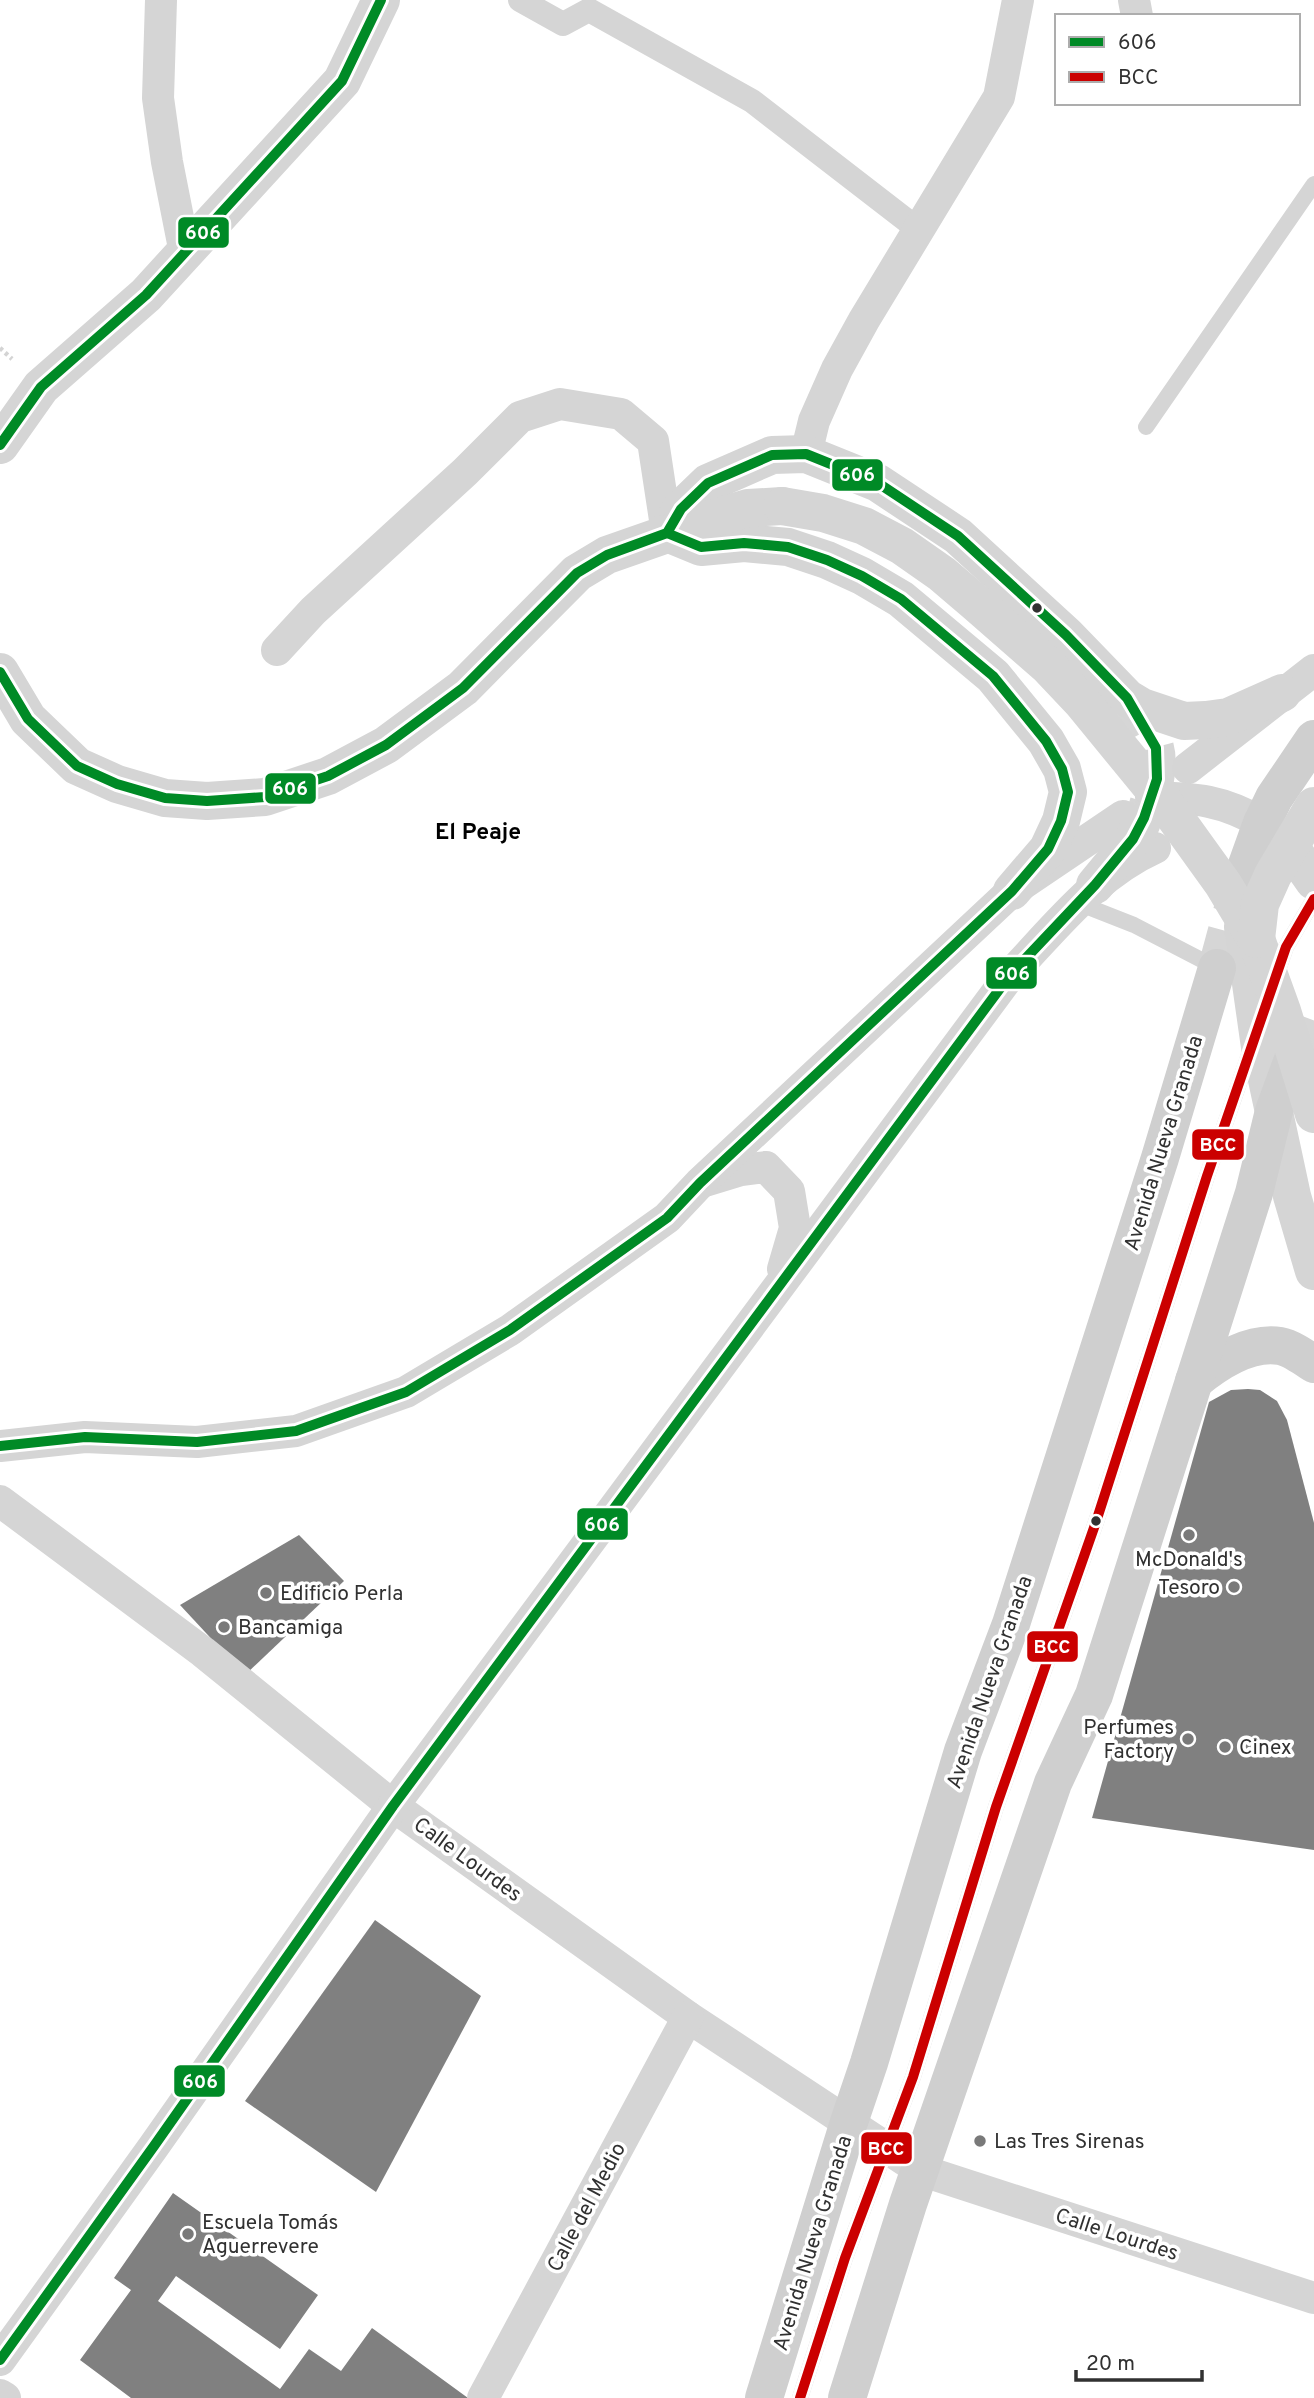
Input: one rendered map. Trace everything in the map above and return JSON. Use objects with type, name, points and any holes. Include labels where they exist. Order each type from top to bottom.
[{"type":"main road","points":[[1238,890],[1274,798],[1314,739]]},
{"type":"main road","name":"Avenida Nueva Granada","points":[[764,2398],[963,1751],[1011,1624],[1160,1158],[1217,968]]},
{"type":"main road","points":[[847,2398],[920,2170],[1053,1783],[1094,1695],[1254,1193],[1274,1111],[1295,1054]]},
{"type":"main road","points":[[1194,1381],[1213,1366],[1235,1355],[1268,1346],[1281,1346],[1314,1364]]},
{"type":"street","points":[[161,0],[158,98],[167,162],[185,253]]},
{"type":"street","points":[[0,445],[41,387],[146,295],[342,80],[381,0]]},
{"type":"street","points":[[520,0],[563,24],[589,10],[752,101],[919,230]]},
{"type":"street","points":[[806,454],[814,421],[837,369],[999,97],[1018,0]]},
{"type":"street","points":[[277,650],[313,611],[465,472],[520,417],[560,404],[621,414],[653,441],[667,533]]},
{"type":"street","points":[[667,533],[681,509],[708,483],[772,456],[806,454],[878,483],[958,536],[1066,635],[1127,698],[1142,707],[1184,721],[1228,717],[1282,693]]},
{"type":"street","points":[[0,671],[28,719],[76,766],[86,771],[166,799],[207,801],[265,797],[328,776],[386,745],[463,688],[577,573],[607,555],[748,508],[782,506],[822,513],[864,526],[902,546],[942,574],[1048,666],[1082,702],[1164,802],[1223,884],[1256,939],[1314,1114]]},
{"type":"street","points":[[0,1446],[85,1437],[197,1442],[296,1431],[406,1392],[510,1330],[667,1218],[700,1183],[1012,891],[1048,849],[1061,821],[1068,792],[1062,769],[1046,741],[993,676],[901,599],[862,576],[827,560],[788,547],[744,543],[701,547],[667,533]]},
{"type":"street","points":[[1188,768],[1314,670]]},
{"type":"street","points":[[1012,891],[1143,821],[1199,799],[1240,811],[1262,823],[1293,851],[1314,881]]},
{"type":"street","points":[[1256,939],[1260,904],[1268,884],[1314,806]]},
{"type":"street","points":[[0,2360],[393,1806],[1010,975],[1087,894],[1133,839],[1143,821]]},
{"type":"street","points":[[1238,890],[1257,1031],[1292,1196],[1314,1271]]},
{"type":"street","points":[[700,1183],[741,1170],[766,1167],[789,1191],[795,1228],[775,1294]]},
{"type":"street","name":"Calle Lourdes","points":[[0,1501],[203,1652],[393,1806],[688,2017],[920,2170],[1314,2298]]},
{"type":"street","name":"Calle del Medio","points":[[483,2398],[688,2017]]},
{"type":"street","points":[[0,2395],[5,2398]]},
{"type":"lane","points":[[1146,427],[1314,184]]},
{"type":"lane","points":[[1087,894],[1134,925],[1217,968]]},
{"type":"lane","points":[[800,2398],[845,2258],[912,2077],[996,1807],[1096,1522],[1207,1176],[1286,947],[1314,899]]},
{"type":"building","points":[[1231,1390],[1260,1390],[1277,1401],[1287,1420],[1314,1523],[1314,1850],[1092,1818],[1209,1402]]},
{"type":"building","name":"Edificio Perla","points":[[299,1535],[344,1581],[245,1675],[180,1605]]},
{"type":"building","points":[[375,1920],[481,1996],[376,2192],[245,2101]]},
{"type":"building","points":[[173,2193],[318,2295],[280,2349],[176,2276],[158,2301],[280,2389],[309,2349],[341,2371],[372,2328],[468,2398],[131,2398],[80,2360],[131,2290],[114,2278]]},
{"type":"tunnel","points":[[1127,698],[1147,730],[1156,754],[1155,779],[1145,815]]},
{"type":"tunnel","points":[[1217,968],[1238,890]]},
{"type":"tunnel","points":[[1295,1054],[1314,1005]]},
{"type":"transit line","name":"606","points":[[0,445],[41,387],[146,295],[342,81],[381,0]]},
{"type":"transit line","name":"606","points":[[0,672],[28,719],[77,766],[117,784],[165,798],[207,801],[265,797],[328,776],[386,745],[463,688],[577,573],[607,555],[667,533],[681,509],[708,483],[772,455],[806,454],[878,483],[958,536],[1066,635],[1127,698],[1156,748],[1157,779],[1144,818],[1133,839],[1095,885],[1010,975],[393,1806],[0,2360]]},
{"type":"transit line","name":"606","points":[[0,1446],[85,1437],[197,1442],[296,1431],[406,1392],[510,1330],[667,1218],[700,1183],[1012,891],[1048,849],[1061,821],[1068,792],[1062,769],[1046,741],[993,676],[901,599],[862,576],[827,560],[788,547],[744,543],[701,547],[667,533]]},
{"type":"transit line","name":"BCC","points":[[800,2398],[845,2258],[913,2077],[996,1807],[1096,1522],[1207,1176],[1286,947],[1314,899]]},
{"type":"place","name":"McDonald's","points":[[1189,1535]]},
{"type":"place","name":"Tesoro","points":[[1234,1587]]},
{"type":"place","name":"Edificio Perla","points":[[266,1593]]},
{"type":"place","name":"Bancamiga","points":[[224,1627]]},
{"type":"place","name":"Perfumes Factory","points":[[1188,1739]]},
{"type":"place","name":"Cinex","points":[[1225,1747]]},
{"type":"place","name":"Las Tres Sirenas","points":[[980,2141]]},
{"type":"place","name":"Escuela Tomás Aguerrevere","points":[[188,2234]]},
{"type":"district","name":"El Peaje","points":[[478,831]]}]
